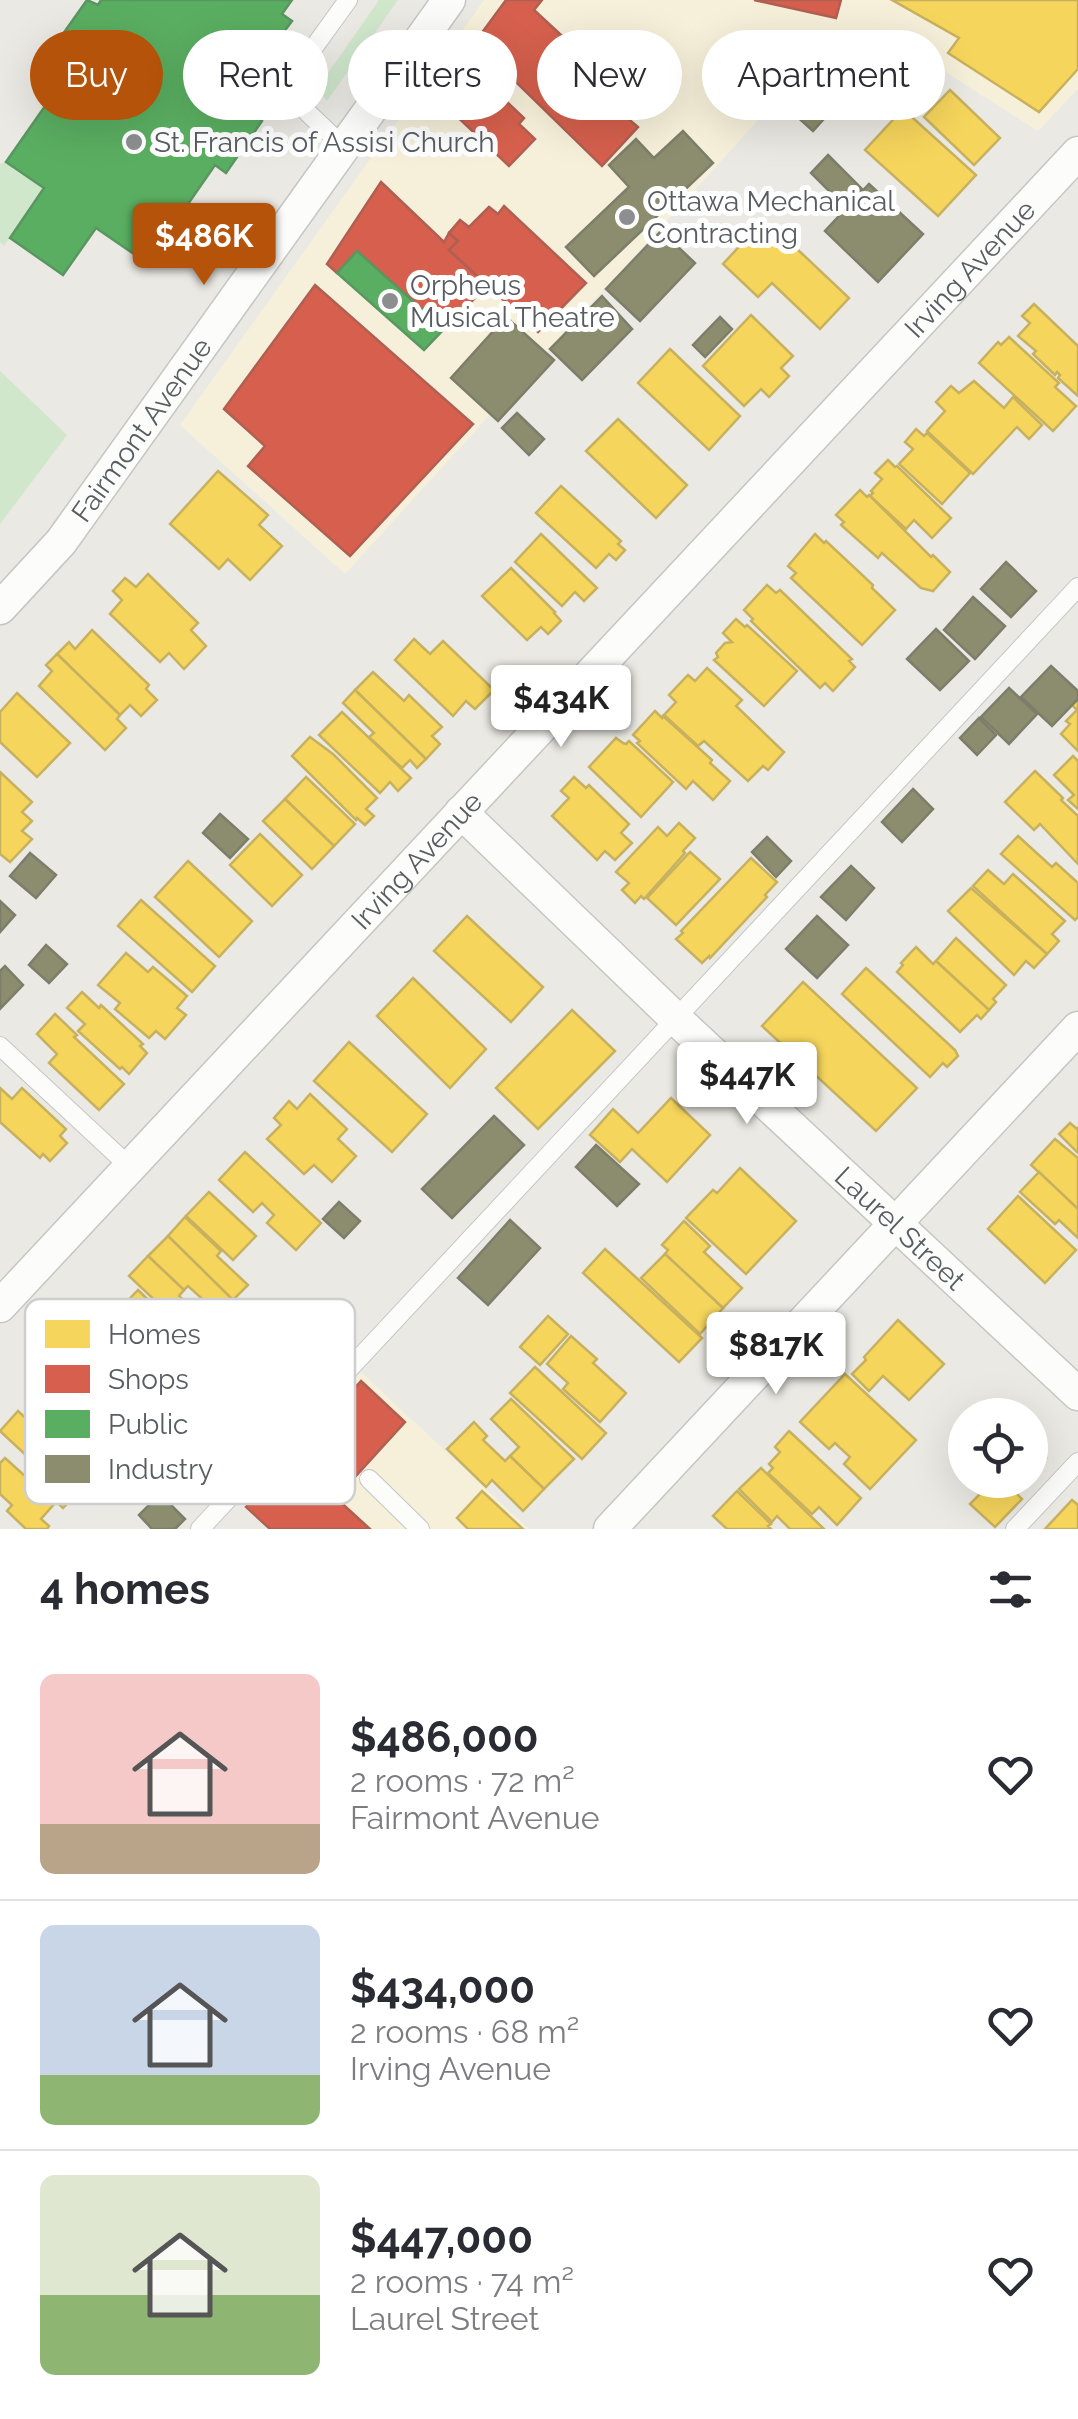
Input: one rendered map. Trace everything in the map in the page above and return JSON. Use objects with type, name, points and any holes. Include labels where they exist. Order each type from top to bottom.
[{"type":"street","name":"Fairmont Avenue","points":[[0,608],[61,542],[448,0]]},
{"type":"street","name":"Irving Avenue","points":[[0,1306],[1078,153]]},
{"type":"street","name":"Laurel Street","points":[[461,812],[676,1019],[1078,1394]]},
{"type":"street","points":[[610,1529],[1078,1028]]},
{"type":"lane","points":[[344,146],[308,113],[291,78],[348,0]]},
{"type":"lane","points":[[355,1363],[1078,587]]},
{"type":"lane","points":[[0,1046],[130,1167]]},
{"type":"lane","points":[[1016,1529],[1078,1462]]},
{"type":"lane","points":[[369,1478],[420,1529]]},
{"type":"lane","points":[[200,1529],[223,1504]]},
{"type":"shaded area","points":[[484,0],[1078,0],[1078,89],[1038,131],[945,72],[945,30],[702,30],[702,120],[758,120],[345,574],[180,425],[398,120],[517,120],[517,30],[463,30]]},
{"type":"shaded area","points":[[361,1372],[529,1529],[268,1529],[240,1504],[355,1504],[355,1379]]},
{"type":"green space","points":[[379,0],[398,0],[377,30],[358,30]]},
{"type":"green space","points":[[348,44],[348,71],[328,100],[328,73]]},
{"type":"green space","points":[[6,162],[44,188],[4,246],[0,242],[0,164]]},
{"type":"green space","points":[[0,371],[67,435],[0,524]]},
{"type":"building: Homes","points":[[892,0],[1078,0],[1078,69],[1039,112],[948,53],[959,38]]},
{"type":"building: Homes","points":[[950,90],[1000,138],[974,165],[927,120],[945,120],[945,95]]},
{"type":"building: Homes","points":[[893,120],[915,120],[976,175],[938,216],[865,150]]},
{"type":"building: Homes","points":[[759,225],[789,253],[795,247],[849,298],[820,329],[772,283],[758,297],[723,264]]},
{"type":"building: Homes","points":[[1034,304],[1078,346],[1078,396],[1018,336],[1030,323],[1022,316]]},
{"type":"building: Homes","points":[[751,315],[793,356],[781,368],[789,376],[769,397],[761,389],[744,406],[703,366]]},
{"type":"building: Homes","points":[[1009,337],[1059,383],[1055,387],[1076,406],[1053,431],[979,363],[998,342],[1001,345]]},
{"type":"building: Homes","points":[[670,349],[740,416],[709,450],[638,383]]},
{"type":"building: Homes","points":[[974,381],[1004,408],[1013,397],[1042,425],[1029,439],[1017,427],[973,474],[927,431],[945,411],[936,402],[951,386],[959,393]]},
{"type":"building: Homes","points":[[618,419],[687,485],[656,518],[586,451]]},
{"type":"building: Homes","points":[[916,429],[924,436],[927,433],[970,473],[942,504],[899,464],[913,449],[905,442]]},
{"type":"building: Homes","points":[[888,460],[951,518],[932,538],[914,520],[906,529],[870,496],[882,479],[875,473]]},
{"type":"building: Homes","points":[[218,471],[268,515],[259,525],[282,546],[250,580],[228,559],[219,569],[170,524]]},
{"type":"building: Homes","points":[[561,486],[621,541],[618,544],[625,550],[616,560],[609,554],[596,568],[536,513]]},
{"type":"building: Homes","points":[[860,490],[950,572],[933,591],[921,588],[882,553],[878,558],[841,525],[844,522],[836,515]]},
{"type":"building: Homes","points":[[541,534],[597,588],[584,601],[575,592],[562,606],[515,562]]},
{"type":"building: Homes","points":[[815,534],[895,610],[862,645],[791,578],[796,573],[788,566]]},
{"type":"building: Homes","points":[[511,568],[561,621],[548,634],[541,627],[527,640],[482,596]]},
{"type":"building: Homes","points":[[148,574],[198,623],[191,630],[206,646],[184,669],[169,653],[160,662],[110,614],[122,600],[113,591],[125,578],[136,587]]},
{"type":"building: Homes","points":[[767,585],[776,593],[780,590],[852,659],[849,661],[855,667],[833,691],[825,683],[820,688],[744,610]]},
{"type":"building: Homes","points":[[736,619],[797,671],[764,706],[714,660],[725,643],[732,642],[723,633]]},
{"type":"building: Homes","points":[[92,630],[149,685],[146,689],[157,700],[141,716],[130,705],[120,715],[57,654],[69,642],[75,649]]},
{"type":"building: Homes","points":[[414,639],[430,654],[443,641],[494,690],[475,709],[466,701],[453,716],[395,660]]},
{"type":"building: Homes","points":[[57,654],[120,715],[117,719],[126,728],[105,750],[39,686],[52,671],[46,665]]},
{"type":"building: Homes","points":[[707,668],[742,700],[736,706],[784,752],[768,770],[763,766],[748,781],[704,741],[698,746],[664,715],[676,702],[669,695],[688,675],[695,681]]},
{"type":"building: Homes","points":[[373,672],[404,701],[409,695],[442,727],[432,736],[440,744],[426,759],[355,690]]},
{"type":"building: Homes","points":[[355,690],[426,759],[417,768],[410,760],[402,768],[369,737],[374,733],[343,703]]},
{"type":"building: Homes","points":[[17,693],[70,743],[37,777],[0,742],[0,712]]},
{"type":"building: Homes","points":[[1078,699],[1078,751],[1061,734],[1070,724],[1066,721],[1077,710],[1072,705]]},
{"type":"building: Homes","points":[[655,711],[712,760],[710,763],[730,781],[713,800],[693,781],[686,789],[637,743],[640,741],[633,735]]},
{"type":"building: Homes","points":[[342,712],[411,778],[398,791],[390,782],[380,793],[319,735]]},
{"type":"building: Homes","points":[[310,737],[377,798],[366,809],[374,816],[365,825],[292,756]]},
{"type":"building: Homes","points":[[616,738],[626,744],[629,741],[673,782],[641,817],[589,767]]},
{"type":"building: Homes","points":[[1073,756],[1078,761],[1078,809],[1068,800],[1074,795],[1054,775]]},
{"type":"building: Homes","points":[[1035,771],[1078,816],[1078,864],[1040,824],[1034,830],[1005,802]]},
{"type":"building: Homes","points":[[0,772],[32,802],[22,812],[32,821],[22,831],[32,839],[10,862],[0,854]]},
{"type":"building: Homes","points":[[306,777],[355,824],[334,846],[285,799]]},
{"type":"building: Homes","points":[[574,777],[586,788],[589,785],[629,824],[621,833],[632,843],[615,860],[605,851],[597,860],[552,816],[569,798],[561,791]]},
{"type":"building: Homes","points":[[285,799],[334,846],[312,869],[263,821]]},
{"type":"building: Homes","points":[[679,823],[695,838],[644,899],[641,896],[635,903],[622,890],[629,883],[616,872],[658,827],[667,836]]},
{"type":"building: Homes","points":[[260,834],[302,875],[272,906],[230,865]]},
{"type":"building: Homes","points":[[1018,836],[1052,867],[1056,863],[1078,883],[1075,920],[1001,854]]},
{"type":"building: Homes","points":[[690,852],[720,879],[676,925],[647,898]]},
{"type":"building: Homes","points":[[751,858],[777,882],[702,963],[676,939]]},
{"type":"building: Homes","points":[[188,861],[252,921],[219,957],[155,897]]},
{"type":"building: Homes","points":[[988,870],[1004,884],[1013,874],[1065,921],[1052,934],[1059,941],[1047,954],[973,886]]},
{"type":"building: Homes","points":[[971,888],[1047,954],[1034,968],[1026,961],[1014,975],[948,911]]},
{"type":"building: Homes","points":[[141,900],[215,966],[192,992],[118,926]]},
{"type":"building: Homes","points":[[467,916],[543,987],[511,1022],[434,951]]},
{"type":"building: Homes","points":[[956,938],[1006,985],[989,1010],[936,961]]},
{"type":"building: Homes","points":[[916,947],[989,1010],[981,1019],[977,1015],[960,1032],[897,972]]},
{"type":"building: Homes","points":[[126,953],[148,972],[153,967],[187,996],[177,1008],[186,1015],[165,1039],[156,1031],[149,1038],[115,1009],[120,1003],[98,985]]},
{"type":"building: Homes","points":[[866,968],[955,1050],[958,1056],[947,1067],[943,1063],[930,1077],[842,994]]},
{"type":"building: Homes","points":[[413,978],[486,1049],[450,1088],[377,1016]]},
{"type":"building: Homes","points":[[803,982],[917,1088],[876,1131],[762,1026]]},
{"type":"building: Homes","points":[[82,992],[143,1044],[140,1046],[147,1053],[129,1074],[78,1031],[85,1024],[67,1008]]},
{"type":"building: Homes","points":[[572,1010],[615,1051],[538,1129],[496,1088]]},
{"type":"building: Homes","points":[[55,1014],[124,1084],[99,1110],[49,1063],[57,1054],[37,1034]]},
{"type":"building: Homes","points":[[349,1042],[427,1114],[392,1152],[314,1081]]},
{"type":"building: Homes","points":[[0,1088],[12,1099],[22,1088],[66,1129],[60,1136],[67,1143],[50,1161],[43,1154],[40,1158],[0,1122]]},
{"type":"building: Homes","points":[[310,1094],[347,1129],[338,1139],[356,1156],[332,1182],[314,1165],[304,1174],[267,1139],[281,1125],[274,1118],[289,1101],[297,1109]]},
{"type":"building: Homes","points":[[671,1098],[710,1135],[667,1182],[632,1149],[620,1162],[590,1135],[613,1109],[638,1133]]},
{"type":"building: Homes","points":[[1070,1123],[1078,1127],[1078,1153],[1059,1134]]},
{"type":"building: Homes","points":[[1055,1139],[1078,1158],[1078,1209],[1031,1165]]},
{"type":"building: Homes","points":[[245,1152],[321,1223],[296,1250],[267,1223],[274,1215],[262,1203],[253,1212],[219,1180]]},
{"type":"building: Homes","points":[[740,1168],[796,1221],[746,1274],[686,1218]]},
{"type":"building: Homes","points":[[1039,1172],[1078,1209],[1078,1238],[1059,1220],[1055,1224],[1020,1192]]},
{"type":"building: Homes","points":[[209,1192],[256,1236],[233,1260],[186,1216]]},
{"type":"building: Homes","points":[[1018,1196],[1076,1250],[1045,1283],[988,1229]]},
{"type":"building: Homes","points":[[185,1217],[221,1251],[217,1256],[248,1285],[232,1299],[168,1236]]},
{"type":"building: Homes","points":[[684,1221],[710,1246],[704,1252],[742,1288],[723,1308],[665,1254],[668,1250],[662,1245]]},
{"type":"building: Homes","points":[[168,1236],[232,1299],[202,1299],[188,1286],[184,1290],[148,1256]]},
{"type":"building: Homes","points":[[605,1249],[702,1338],[679,1362],[583,1273]]},
{"type":"building: Homes","points":[[665,1254],[723,1308],[700,1334],[641,1278]]},
{"type":"building: Homes","points":[[148,1256],[184,1290],[179,1296],[182,1299],[153,1299],[129,1276]]},
{"type":"building: Homes","points":[[138,1290],[147,1299],[129,1299]]},
{"type":"building: Homes","points":[[548,1316],[568,1334],[540,1365],[520,1347]]},
{"type":"building: Homes","points":[[898,1320],[944,1364],[909,1400],[883,1376],[869,1391],[852,1374]]},
{"type":"building: Homes","points":[[571,1336],[626,1393],[600,1422],[563,1389],[568,1383],[547,1364]]},
{"type":"building: Homes","points":[[535,1367],[606,1433],[582,1459],[510,1393]]},
{"type":"building: Homes","points":[[845,1374],[916,1440],[870,1489],[844,1464],[850,1457],[835,1443],[829,1449],[800,1422]]},
{"type":"building: Homes","points":[[511,1399],[574,1459],[544,1489],[510,1456],[519,1447],[491,1419]]},
{"type":"building: Homes","points":[[18,1411],[25,1418],[25,1454],[0,1431]]},
{"type":"building: Homes","points":[[474,1422],[487,1436],[483,1440],[505,1461],[510,1456],[544,1489],[523,1511],[492,1480],[486,1487],[447,1449]]},
{"type":"building: Homes","points":[[789,1431],[861,1498],[837,1525],[819,1507],[812,1514],[768,1473],[773,1468],[769,1464],[780,1452],[775,1447]]},
{"type":"building: Homes","points":[[5,1458],[25,1476],[25,1504],[54,1504],[41,1519],[49,1526],[47,1529],[26,1529],[7,1511],[12,1505],[0,1494],[0,1463]]},
{"type":"building: Homes","points":[[761,1468],[824,1529],[790,1529],[777,1516],[772,1522],[739,1489]]},
{"type":"building: Homes","points":[[482,1491],[523,1529],[468,1529],[457,1518]]},
{"type":"building: Homes","points":[[737,1491],[771,1524],[771,1529],[727,1529],[713,1516]]},
{"type":"building: Homes","points":[[976,1498],[1022,1499],[995,1527],[970,1504]]},
{"type":"building: Homes","points":[[1072,1500],[1078,1505],[1078,1529],[1045,1529]]},
{"type":"building: Shops","points":[[506,0],[542,0],[534,10],[556,30],[537,30],[537,103],[517,83],[517,30],[484,30]]},
{"type":"building: Shops","points":[[754,0],[841,0],[836,18]]},
{"type":"building: Shops","points":[[517,111],[524,118],[519,124],[535,139],[509,166],[461,120],[517,120]]},
{"type":"building: Shops","points":[[555,120],[630,120],[638,127],[602,166]]},
{"type":"building: Shops","points":[[381,182],[444,242],[449,233],[458,241],[449,250],[488,285],[444,329],[357,251],[337,273],[327,264]]},
{"type":"building: Shops","points":[[504,206],[586,283],[538,332],[449,250],[458,241],[449,233],[460,220],[469,227],[489,207],[498,214]]},
{"type":"building: Shops","points":[[315,285],[473,424],[350,556],[248,466],[265,446],[224,409]]},
{"type":"building: Shops","points":[[361,1381],[405,1422],[355,1477],[355,1388]]},
{"type":"building: Shops","points":[[343,1504],[370,1529],[270,1529],[246,1507]]},
{"type":"building: Public","name":"St. Francis of Assisi Church","points":[[87,0],[98,5],[101,0],[292,0],[282,14],[292,21],[285,30],[183,30],[183,120],[262,121],[226,173],[215,165],[179,217],[167,208],[134,254],[96,228],[63,275],[10,238],[44,188],[6,162],[35,120],[163,120],[163,30],[66,30]]},
{"type":"building: Public","name":"Orpheus Musical Theatre","points":[[357,251],[444,329],[424,350],[337,273]]},
{"type":"building: Industry","points":[[801,120],[823,120],[813,131]]},
{"type":"building: Industry","name":"Ottawa Mechanical Contracting","points":[[683,131],[713,163],[594,276],[566,247],[629,187],[609,165],[636,139],[654,158]]},
{"type":"building: Industry","points":[[828,155],[862,189],[845,207],[811,173]]},
{"type":"building: Industry","points":[[869,184],[923,234],[878,282],[825,231]]},
{"type":"building: Industry","points":[[661,231],[695,263],[640,321],[606,289]]},
{"type":"building: Industry","points":[[602,296],[632,329],[582,380],[550,349]]},
{"type":"building: Industry","points":[[506,317],[554,360],[498,421],[451,378]]},
{"type":"building: Industry","points":[[720,317],[732,329],[705,357],[693,345]]},
{"type":"building: Industry","points":[[517,413],[544,439],[529,455],[502,428]]},
{"type":"building: Industry","points":[[1006,562],[1036,591],[1011,617],[981,589]]},
{"type":"building: Industry","points":[[973,597],[1005,626],[975,659],[944,630]]},
{"type":"building: Industry","points":[[936,629],[969,661],[940,690],[907,659]]},
{"type":"building: Industry","points":[[1051,666],[1078,691],[1078,699],[1052,726],[1021,697]]},
{"type":"building: Industry","points":[[1009,688],[1037,714],[1009,744],[981,717]]},
{"type":"building: Industry","points":[[979,718],[996,735],[977,755],[960,738]]},
{"type":"building: Industry","points":[[913,789],[933,809],[902,842],[882,822]]},
{"type":"building: Industry","points":[[220,814],[248,839],[230,858],[203,833]]},
{"type":"building: Industry","points":[[767,837],[791,861],[776,877],[752,852]]},
{"type":"building: Industry","points":[[30,853],[56,875],[36,898],[10,876]]},
{"type":"building: Industry","points":[[851,866],[874,888],[846,920],[821,897]]},
{"type":"building: Industry","points":[[0,901],[15,915],[0,932]]},
{"type":"building: Industry","points":[[817,916],[848,945],[817,978],[786,949]]},
{"type":"building: Industry","points":[[46,945],[67,964],[49,983],[29,965]]},
{"type":"building: Industry","points":[[5,966],[23,985],[0,1009],[0,971]]},
{"type":"building: Industry","points":[[494,1116],[524,1145],[452,1218],[422,1189]]},
{"type":"building: Industry","points":[[596,1145],[639,1184],[617,1206],[576,1167]]},
{"type":"building: Industry","points":[[339,1202],[360,1221],[344,1238],[323,1219]]},
{"type":"building: Industry","points":[[510,1220],[540,1248],[488,1305],[458,1278]]},
{"type":"building: Industry","points":[[150,1504],[170,1504],[185,1519],[175,1529],[152,1529],[139,1515]]},
{"type":"place","name":"St. Francis of Assisi Church","points":[[134,142]]},
{"type":"place","name":"Ottawa Mechanical Contracting","points":[[627,217]]},
{"type":"place","name":"Orpheus Musical Theatre","points":[[390,301]]}]
